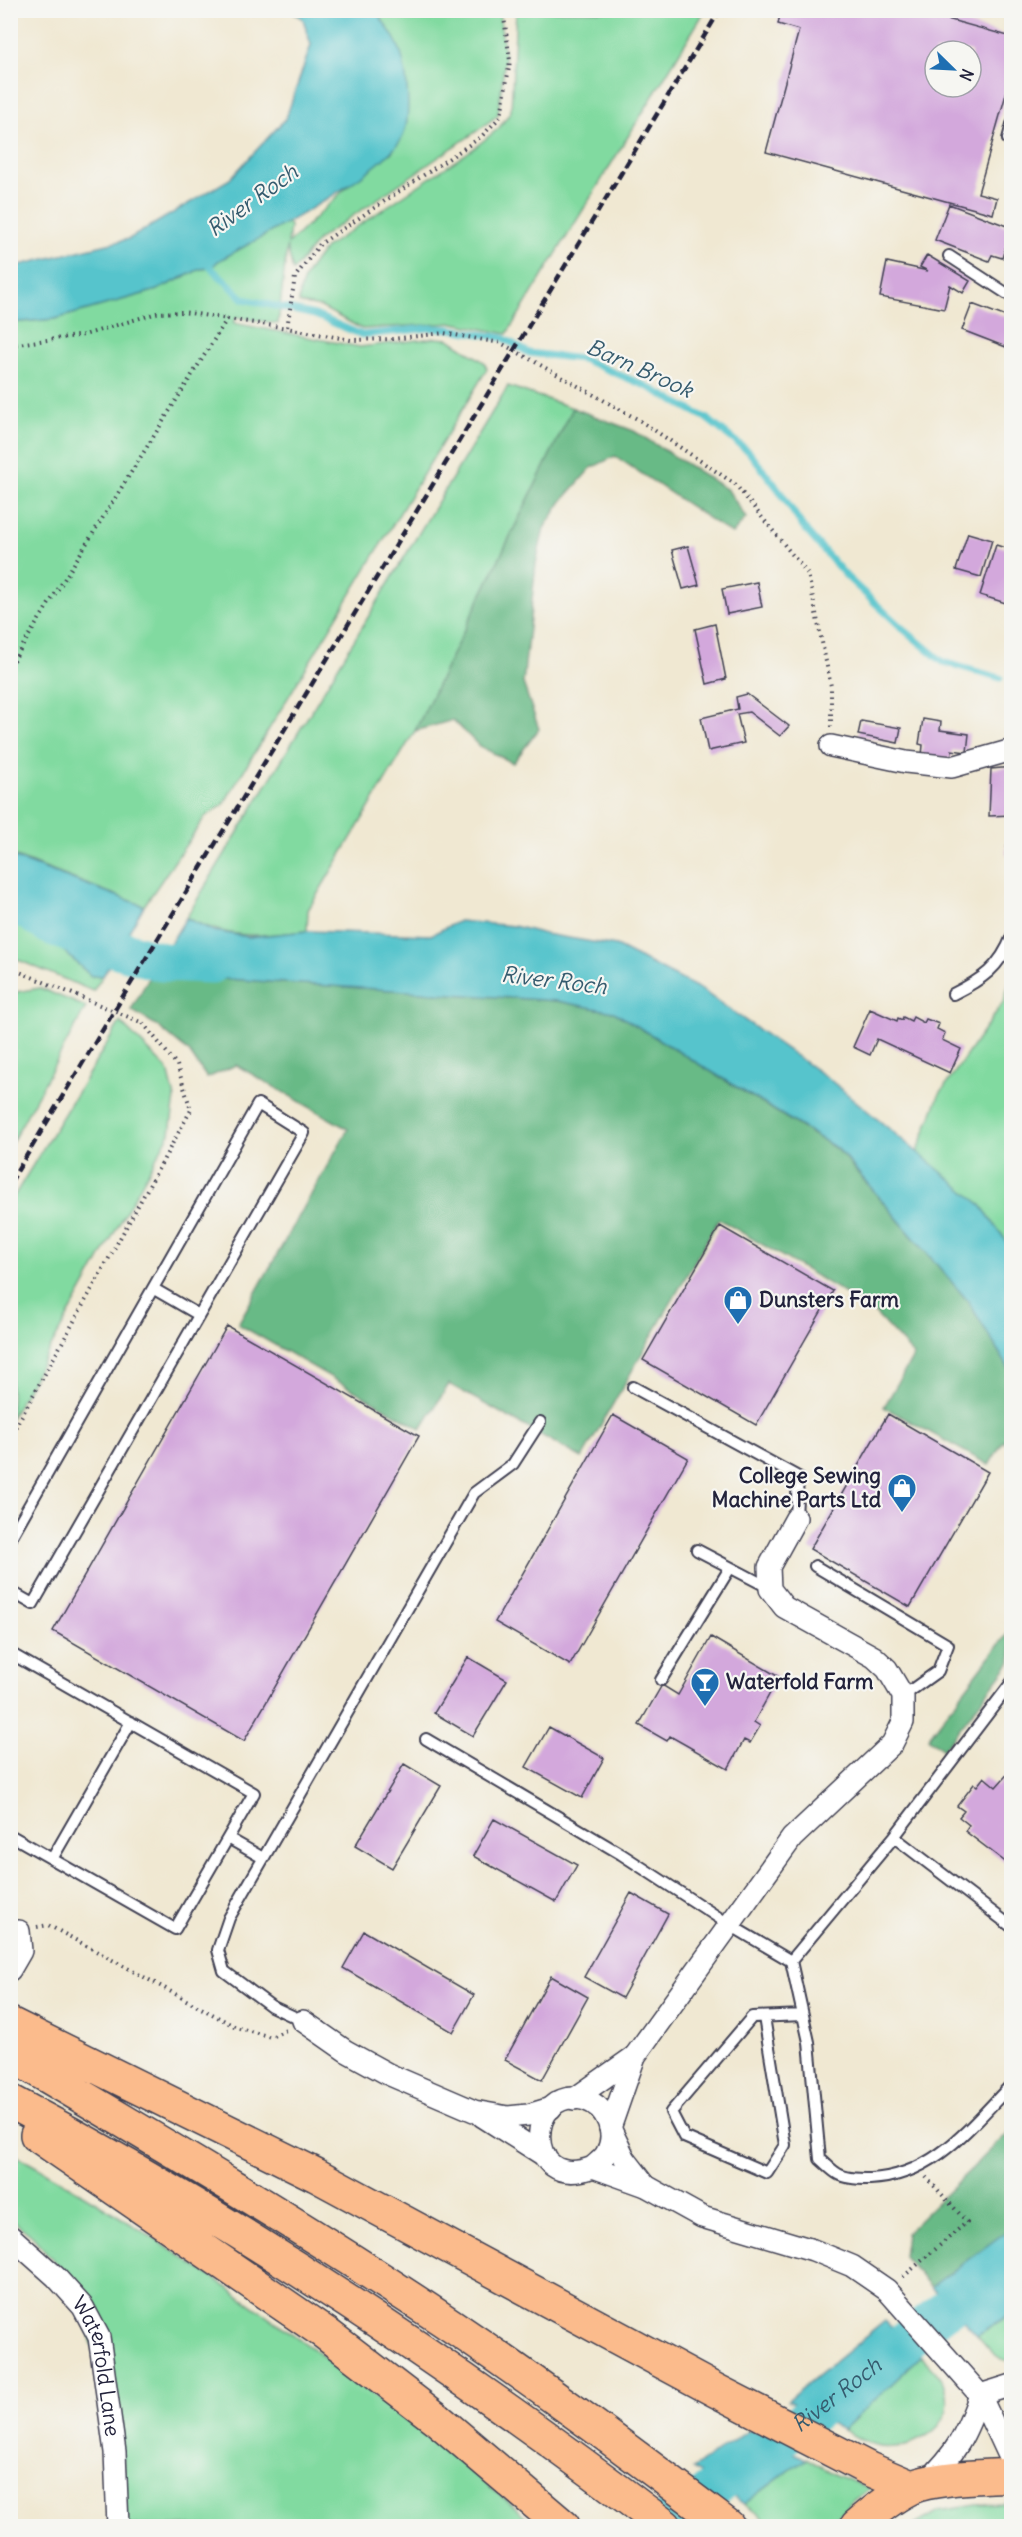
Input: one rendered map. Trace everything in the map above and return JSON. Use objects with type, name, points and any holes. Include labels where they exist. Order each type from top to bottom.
[{"type":"highway","points":[[10,2024],[316,2175],[716,2390],[869,2469],[919,2485]]},
{"type":"highway","points":[[10,2054],[222,2179],[416,2302],[585,2417],[728,2526]]},
{"type":"highway","points":[[10,2101],[112,2155],[244,2234],[438,2360],[665,2526]]},
{"type":"highway","points":[[10,2117],[325,2333],[437,2418],[563,2526]]},
{"type":"highway","points":[[857,2526],[878,2508],[919,2485],[1011,2475]]},
{"type":"street","points":[[831,746],[906,762],[952,767],[1011,750]]},
{"type":"street","points":[[551,2108],[541,2121],[538,2133],[539,2145],[545,2156],[554,2166],[568,2172],[593,2167],[606,2155],[610,2143],[610,2129],[634,2056],[792,1838],[892,1744],[903,1722],[903,1696],[887,1669],[874,1657],[784,1607],[770,1588],[769,1567],[796,1518]]},
{"type":"street","points":[[10,1970],[21,1951],[19,1931]]},
{"type":"street","points":[[303,2021],[346,2051],[388,2074],[474,2111],[545,2156]]},
{"type":"street","points":[[474,2111],[508,2117],[528,2115],[551,2108],[562,2101],[574,2098],[634,2056]]},
{"type":"street","points":[[574,2098],[597,2107],[606,2116],[610,2129],[626,2159],[646,2186]]},
{"type":"street","points":[[593,2167],[646,2186],[702,2217],[813,2250],[852,2266],[887,2290],[980,2395],[1011,2464]]},
{"type":"street","name":"Waterfold Lane","points":[[10,2236],[56,2277],[83,2307],[99,2337],[115,2452],[118,2526]]},
{"type":"street","points":[[980,2395],[1011,2385]]},
{"type":"street","points":[[919,2485],[946,2464],[960,2445],[980,2395]]},
{"type":"lane","points":[[1011,124],[1008,140],[1011,141]]},
{"type":"lane","points":[[949,256],[1011,297]]},
{"type":"lane","points":[[953,994],[985,977],[999,960],[1011,936]]},
{"type":"lane","points":[[10,1539],[258,1104],[304,1133],[33,1604],[10,1591]]},
{"type":"lane","points":[[154,1289],[199,1315]]},
{"type":"lane","points":[[633,1387],[798,1477],[796,1518]]},
{"type":"lane","points":[[303,2021],[271,2006],[224,1971],[218,1950],[228,1918],[474,1493],[513,1464],[540,1422]]},
{"type":"lane","points":[[697,1550],[770,1588]]},
{"type":"lane","points":[[815,1566],[948,1645],[938,1671],[903,1696]]},
{"type":"lane","points":[[661,1680],[730,1568]]},
{"type":"lane","points":[[10,1653],[254,1793],[175,1929],[10,1835]]},
{"type":"lane","points":[[792,1961],[894,1838],[1011,1682]]},
{"type":"lane","points":[[52,1859],[131,1722]]},
{"type":"lane","points":[[426,1739],[621,1854],[730,1925],[792,1961],[809,2042],[820,2159],[839,2175],[862,2179],[886,2178],[917,2168],[949,2148],[1011,2084]]},
{"type":"lane","points":[[228,1838],[263,1858]]},
{"type":"lane","points":[[894,1838],[1011,1927]]},
{"type":"lane","points":[[764,2017],[785,2145],[767,2173],[684,2137],[671,2112],[752,2017],[803,2015]]},
{"type":"path","points":[[287,328],[295,277],[320,244],[481,137],[501,116],[510,61],[503,10]]},
{"type":"path","points":[[10,345],[84,336],[157,313],[183,312],[351,340],[392,339],[444,333],[501,343],[639,420],[735,484],[808,574],[831,686],[831,746]]},
{"type":"path","points":[[10,666],[227,319]]},
{"type":"path","points":[[10,968],[143,1023],[177,1065],[191,1110],[10,1437]]},
{"type":"path","points":[[19,1931],[48,1925],[236,2027],[271,2037],[303,2021]]},
{"type":"path","points":[[887,2290],[968,2222],[917,2168]]},
{"type":"green space","points":[[376,11],[499,11],[505,59],[498,115],[319,239],[293,271],[287,247],[278,324],[237,317],[233,323],[360,347],[435,338],[449,339],[484,362],[487,369],[223,805],[205,817],[144,906],[11,855],[10,323],[55,319],[157,290],[200,269],[211,268],[218,261],[288,222],[290,226],[288,244],[351,183],[393,151],[399,48]]},
{"type":"green space","points":[[516,11],[705,11],[507,334],[454,323],[362,329],[321,307],[299,303],[304,280],[325,248],[473,149],[499,128],[511,111]]},
{"type":"green space","points":[[508,386],[573,408],[415,731],[308,910],[307,931],[259,935],[232,934],[186,918]]},
{"type":"green space","points":[[573,408],[634,431],[728,490],[746,518],[732,534],[615,456],[591,468],[562,501],[544,528],[536,563],[523,683],[539,729],[513,763],[479,746],[453,720],[415,731]]},
{"type":"green space","points":[[10,922],[42,931],[91,976],[103,976],[93,991],[11,957]]},
{"type":"green space","points":[[151,974],[557,1001],[614,1012],[838,1150],[968,1301],[1011,1371],[1011,1449],[1004,1440],[989,1465],[884,1407],[914,1355],[870,1308],[719,1219],[582,1458],[449,1384],[421,1429],[238,1324],[348,1129],[236,1065],[207,1078],[189,1052],[156,1025],[131,1010]]},
{"type":"green space","points":[[1011,978],[1011,1248],[980,1204],[917,1153],[939,1095],[1004,1001]]},
{"type":"green space","points":[[40,988],[86,1007],[11,1144],[11,993]]},
{"type":"green space","points":[[120,1022],[168,1070],[175,1098],[170,1133],[11,1418],[11,1201]]},
{"type":"green space","points":[[1011,1629],[1011,1662],[943,1750],[928,1738]]},
{"type":"green space","points":[[1011,2130],[1011,2228],[931,2287],[903,2256],[906,2233]]},
{"type":"green space","points":[[10,2152],[149,2235],[216,2280],[412,2424],[537,2526],[126,2526],[124,2467],[77,2287],[32,2236],[11,2219]]},
{"type":"green space","points":[[1011,2314],[1011,2361],[996,2355],[977,2335]]},
{"type":"green space","points":[[921,2356],[945,2385],[948,2406],[941,2423],[935,2429],[919,2440],[897,2447],[872,2445],[843,2430]]},
{"type":"green space","points":[[806,2458],[835,2475],[870,2488],[827,2526],[774,2526],[744,2504]]},
{"type":"green space","points":[[1011,2504],[1011,2526],[913,2526],[939,2511],[976,2505]]},
{"type":"water","points":[[292,11],[376,11],[398,45],[403,59],[406,81],[408,105],[406,127],[403,136],[392,151],[348,186],[218,261],[211,268],[200,269],[157,290],[55,319],[11,323],[11,267],[129,239],[230,179],[286,118],[311,45],[303,19]]},
{"type":"water","points":[[10,856],[144,906],[103,976],[91,976],[42,931],[11,922]]},
{"type":"water","points":[[186,918],[214,931],[249,937],[307,931],[431,935],[459,921],[514,926],[545,934],[616,946],[700,989],[829,1079],[980,1204],[1011,1248],[1011,1372],[968,1301],[838,1149],[614,1012],[557,1001],[151,974]]},
{"type":"water","points":[[1011,2228],[1011,2314],[977,2335],[931,2287]]},
{"type":"water","points":[[885,2321],[921,2356],[843,2430],[788,2400]]},
{"type":"water","points":[[751,2429],[806,2458],[744,2504],[693,2468]]},
{"type":"building","points":[[781,10],[915,10],[1012,37],[1012,73],[978,193],[997,198],[993,214],[766,152],[799,30],[778,24]]},
{"type":"building","points":[[949,204],[1012,228],[1002,258],[992,255],[989,261],[935,240]]},
{"type":"building","points":[[927,255],[970,281],[963,293],[950,285],[944,309],[880,297],[887,262],[928,271],[920,267]]},
{"type":"building","points":[[972,304],[1012,319],[1012,339],[1006,347],[962,330]]},
{"type":"building","points":[[968,533],[992,540],[981,577],[956,570]]},
{"type":"building","points":[[996,545],[1012,550],[1012,605],[980,595]]},
{"type":"building","points":[[688,546],[699,585],[683,589],[672,550]]},
{"type":"building","points":[[757,582],[762,607],[727,614],[722,589]]},
{"type":"building","points":[[715,624],[726,679],[707,684],[695,629]]},
{"type":"building","points":[[747,694],[789,726],[780,736],[749,712],[737,714],[744,743],[708,751],[701,718],[738,709],[736,697]]},
{"type":"building","points":[[923,719],[941,722],[940,730],[969,734],[967,752],[952,750],[951,759],[922,755],[923,745],[919,744]]},
{"type":"building","points":[[861,721],[901,728],[898,743],[858,735]]},
{"type":"building","points":[[1012,767],[1012,815],[989,816],[991,769]]},
{"type":"building","points":[[1007,841],[1012,841],[1012,855],[1006,855]]},
{"type":"building","points":[[870,1009],[897,1021],[898,1018],[902,1020],[903,1017],[911,1021],[913,1017],[924,1023],[926,1019],[939,1024],[937,1029],[945,1033],[942,1040],[961,1049],[950,1073],[877,1039],[870,1055],[853,1047]]},
{"type":"building","points":[[720,1226],[833,1291],[756,1425],[643,1360]]},
{"type":"building","points":[[227,1326],[419,1436],[244,1741],[53,1631]]},
{"type":"building","points":[[888,1414],[988,1472],[910,1607],[810,1549]]},
{"type":"building","points":[[613,1415],[688,1458],[570,1665],[495,1622]]},
{"type":"building","name":"Waterfold Farm","points":[[711,1637],[779,1677],[754,1722],[760,1726],[750,1743],[744,1740],[728,1769],[670,1736],[667,1741],[639,1725],[662,1685],[678,1695]]},
{"type":"building","points":[[468,1657],[507,1680],[473,1736],[434,1713]]},
{"type":"building","points":[[549,1727],[604,1758],[582,1798],[526,1767]]},
{"type":"building","points":[[404,1764],[441,1786],[392,1868],[355,1846]]},
{"type":"building","points":[[1012,1769],[1012,1867],[965,1831],[969,1825],[959,1817],[964,1811],[957,1806],[974,1784],[977,1786],[984,1777],[996,1787]]},
{"type":"building","points":[[494,1819],[577,1865],[556,1902],[473,1856]]},
{"type":"building","points":[[631,1893],[668,1914],[622,1998],[584,1977]]},
{"type":"building","points":[[364,1931],[474,1995],[453,2032],[343,1968]]},
{"type":"building","points":[[551,1976],[588,1997],[542,2080],[505,2060]]},
{"type":"waterway","name":"Barn Brook","points":[[208,261],[211,268],[244,299],[315,315],[362,335],[430,328],[503,338],[529,353],[582,359],[646,386],[706,418],[749,452],[779,490],[803,527],[847,577],[943,662],[1000,678]]},
{"type":"waterway","name":"River Roch","points":[[10,902],[19,905],[50,925],[84,939],[162,962],[212,964]]},
{"type":"waterway","name":"River Roch","points":[[660,2526],[747,2464],[1012,2258]]},
{"type":"railway","points":[[10,1183],[720,10]]},
{"type":"place","name":"Dunsters Farm","points":[[738,1326]]},
{"type":"place","name":"College Sewing Machine Parts Ltd","points":[[902,1514]]},
{"type":"place","name":"Waterfold Farm","points":[[705,1708]]}]
